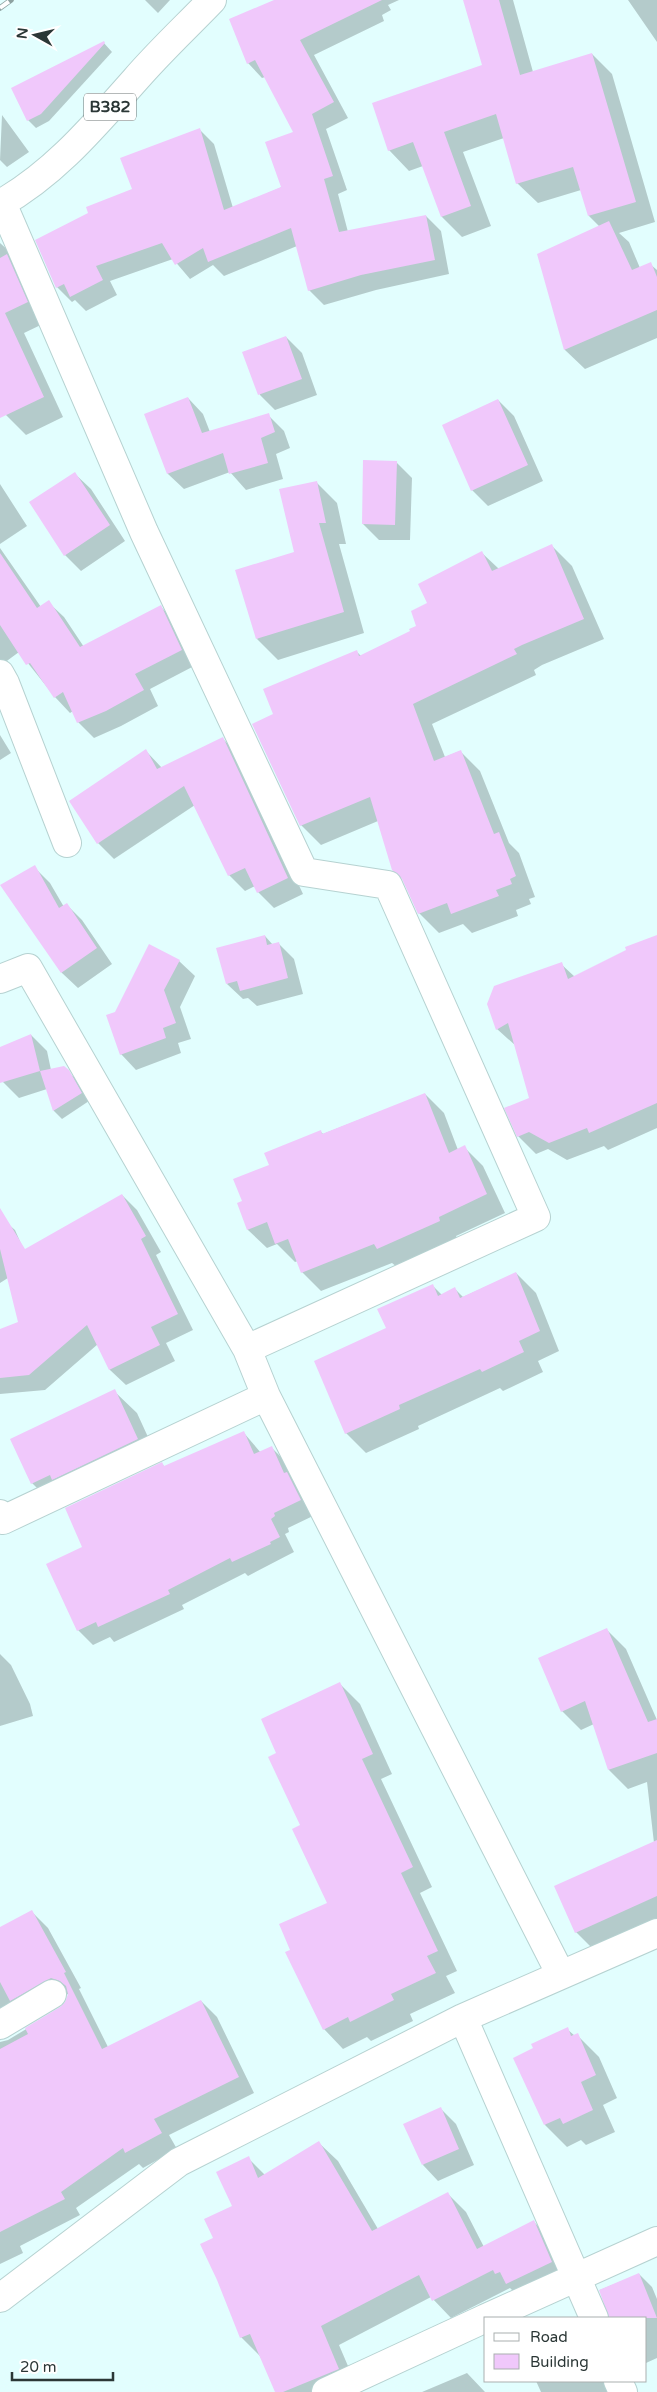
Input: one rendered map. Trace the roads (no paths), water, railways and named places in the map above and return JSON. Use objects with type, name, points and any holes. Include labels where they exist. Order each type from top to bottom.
[{"type":"street","name":"B382","points":[[1,203],[27,188],[81,141],[136,78],[212,0]]},
{"type":"street","points":[[1,203],[144,532],[304,872],[388,885],[536,1217],[247,1349]]},
{"type":"street","points":[[0,674],[67,843]]},
{"type":"street","points":[[0,979],[28,968],[247,1349],[266,1396],[561,1975]]},
{"type":"street","points":[[0,1514],[3,1520],[266,1396]]},
{"type":"street","points":[[0,2298],[179,2162],[463,2018],[657,1933]]},
{"type":"street","points":[[0,2025],[52,1994]]},
{"type":"street","points":[[463,2018],[594,2317]]},
{"type":"street","points":[[488,2317],[657,2241]]},
{"type":"street","points":[[326,2392],[484,2319]]},
{"type":"railway","points":[[0,8],[11,0]]}]
